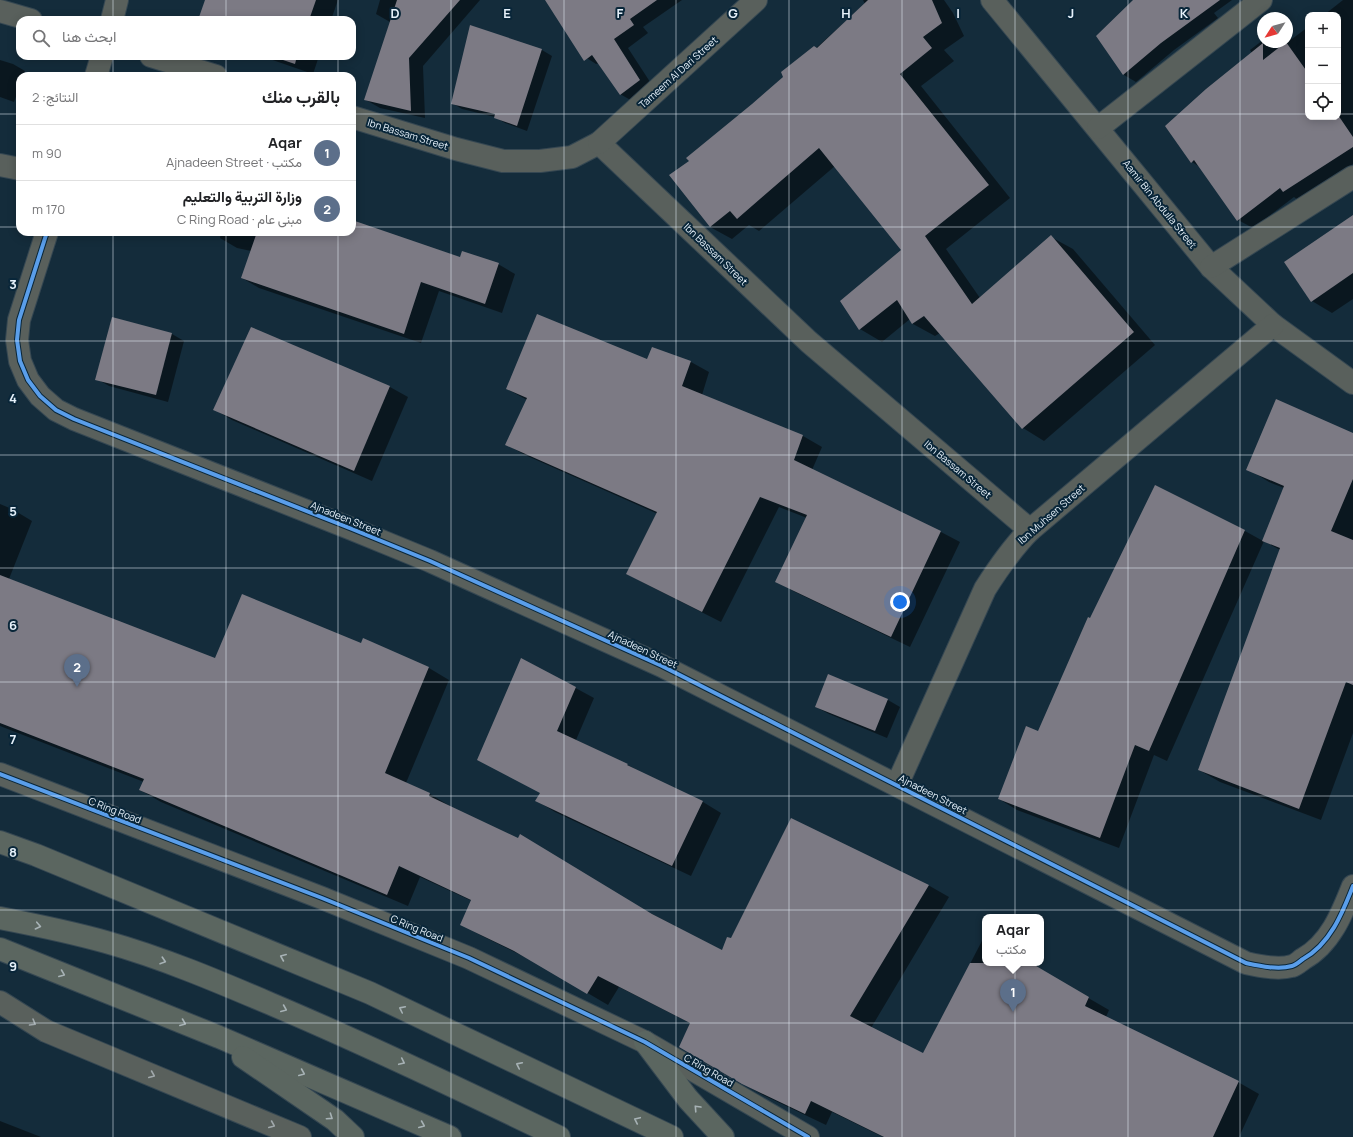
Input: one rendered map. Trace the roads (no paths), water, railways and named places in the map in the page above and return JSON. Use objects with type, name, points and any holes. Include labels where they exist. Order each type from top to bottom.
[{"type":"highway","points":[[0,842],[36,855],[370,993],[672,1137]]},
{"type":"highway","points":[[0,918],[107,942],[191,970],[315,1022],[560,1137]]},
{"type":"highway","points":[[0,949],[219,1037],[450,1137]]},
{"type":"highway","points":[[219,1037],[260,1070],[335,1120],[353,1137]]},
{"type":"highway","points":[[645,1042],[688,1099],[723,1137]]},
{"type":"street","points":[[113,16],[117,0]]},
{"type":"street","name":"Tameem Al Dari Street","points":[[599,143],[756,0]]},
{"type":"street","name":"Aamir Bin Abdulla Street","points":[[992,0],[1211,267],[1273,325],[1353,383]]},
{"type":"street","points":[[1098,128],[1261,0]]},
{"type":"street","points":[[0,11],[17,16]]},
{"type":"street","points":[[97,72],[101,60]]},
{"type":"street","points":[[164,60],[203,72]]},
{"type":"street","name":"Ibn Bassam Street","points":[[356,118],[456,149],[503,161],[540,161],[572,156],[599,143],[809,342],[1030,530]]},
{"type":"street","points":[[0,165],[16,168]]},
{"type":"street","points":[[1211,267],[1353,177]]},
{"type":"street","name":"Ajnadeen Street","points":[[46,236],[19,320],[17,340],[20,361],[28,380],[40,396],[56,410],[74,419],[352,529],[508,595],[662,666],[1246,963],[1269,967],[1292,966],[1313,954],[1327,939],[1338,921],[1353,886]]},
{"type":"street","name":"Ibn Muhsen Street","points":[[897,785],[986,589],[1000,565],[1013,548],[1030,530],[1273,325]]},
{"type":"street","name":"C Ring Road","points":[[0,774],[322,898],[462,955],[645,1042],[808,1137]]},
{"type":"street","points":[[0,1002],[46,1031],[300,1137]]},
{"type":"place","name":"وزارة التربية والتعليم","points":[[77,687]]},
{"type":"place","name":"Aqar","points":[[1013,1012]]}]
